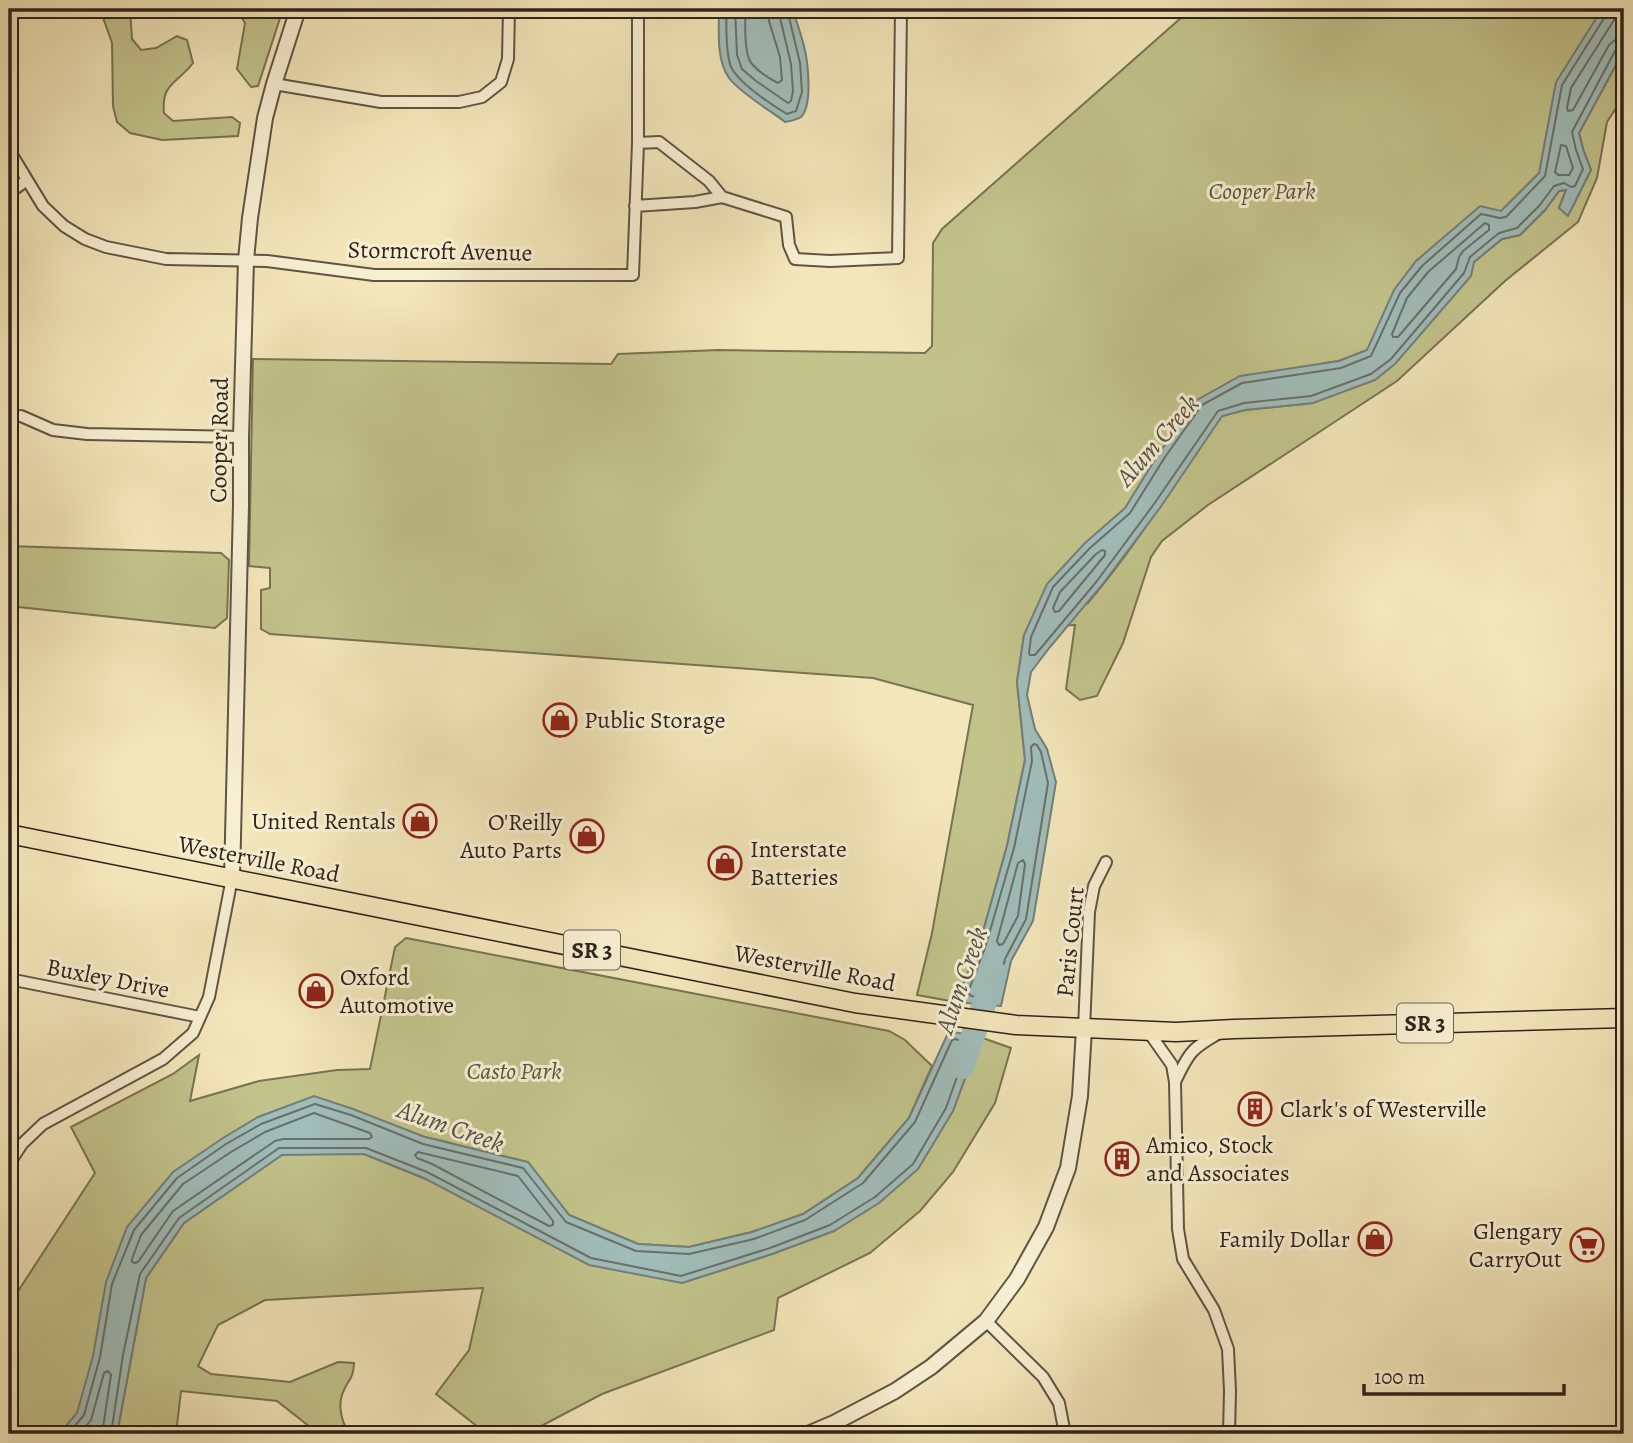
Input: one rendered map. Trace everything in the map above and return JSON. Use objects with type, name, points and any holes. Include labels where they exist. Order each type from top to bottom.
[{"type":"main road","name":"Westerville Road","points":[[9,834],[855,1003],[1016,1026],[1176,1032],[1624,1018]]},
{"type":"street","name":"Cooper Road","points":[[232,878],[246,260],[265,118],[298,9]]},
{"type":"street","points":[[274,84],[381,102],[459,102],[482,97],[501,82],[508,59],[509,9]]},
{"type":"street","points":[[638,9],[635,206],[695,202],[722,197],[786,217],[789,246],[795,259],[830,261],[898,258],[901,9]]},
{"type":"street","points":[[638,143],[659,142],[709,181],[722,197]]},
{"type":"street","name":"Stormcroft Avenue","points":[[9,150],[43,206],[64,226],[85,239],[106,247],[166,259],[267,261],[374,275],[633,275],[635,206]]},
{"type":"street","points":[[9,193],[27,180]]},
{"type":"street","points":[[21,416],[52,430],[87,434],[241,438]]},
{"type":"street","name":"Paris Court","points":[[1084,1029],[1089,912],[1094,886],[1106,862]]},
{"type":"street","points":[[9,1164],[22,1144],[43,1124],[163,1059],[193,1033],[209,997],[232,878]]},
{"type":"street","name":"Buxley Drive","points":[[9,979],[200,1017]]},
{"type":"street","points":[[808,1434],[895,1391],[931,1367],[986,1321],[1017,1279],[1046,1227],[1068,1168],[1080,1096],[1084,1029]]},
{"type":"street","points":[[1175,1082],[1185,1060],[1196,1047],[1226,1029]]},
{"type":"street","points":[[1148,1031],[1172,1065],[1175,1082],[1178,1229],[1183,1259],[1214,1310],[1228,1349],[1229,1434]]},
{"type":"street","points":[[986,1321],[1044,1377],[1059,1403],[1065,1434]]},
{"type":"green space","points":[[100,9],[130,9],[132,39],[141,50],[156,48],[177,36],[187,40],[193,63],[165,95],[164,113],[173,121],[232,117],[240,123],[238,136],[162,140],[130,133],[117,122],[113,106],[112,43]]},
{"type":"green space","points":[[236,9],[283,9],[258,86],[251,87],[237,69],[245,23]]},
{"type":"green space","name":"Cooper Park","points":[[1191,9],[1624,9],[1579,127],[1506,222],[1367,350],[1225,401],[1087,604],[1140,535],[1222,416],[1245,410],[1313,403],[1502,239],[1520,235],[1545,210],[1559,191],[1566,190],[1559,208],[1568,215],[1591,170],[1579,133],[1624,50],[1624,96],[1607,122],[1597,178],[1578,222],[1505,281],[1397,381],[1208,505],[1162,541],[1151,557],[1123,643],[1097,696],[1080,700],[1066,689],[1075,625],[1028,627],[1024,635],[1017,682],[1025,760],[1007,846],[979,946],[956,1002],[917,995],[932,933],[973,705],[873,678],[270,634],[261,629],[261,590],[270,588],[270,568],[249,566],[253,359],[611,364],[618,354],[719,350],[925,353],[932,346],[933,243],[942,229]]},
{"type":"green space","points":[[9,546],[221,553],[229,560],[227,618],[215,628],[9,606]]},
{"type":"green space","name":"Casto Park","points":[[406,938],[889,1031],[905,1040],[932,1066],[909,1118],[858,1178],[803,1214],[752,1232],[689,1247],[638,1244],[569,1215],[538,1175],[447,1142],[425,1137],[221,1157],[130,1293],[84,1434],[9,1434],[9,1305],[95,1173],[71,1127],[173,1074],[199,1055],[190,1101],[259,1081],[337,1070],[370,1069],[395,947]]},
{"type":"green space","points":[[980,1037],[1011,1048],[995,1103],[953,1172],[920,1211],[870,1253],[778,1298],[774,1330],[602,1394],[526,1434],[487,1434],[436,1394],[469,1350],[483,1288],[265,1300],[218,1325],[198,1366],[211,1374],[290,1382],[338,1362],[354,1363],[353,1373],[340,1405],[343,1421],[351,1434],[319,1434],[277,1401],[181,1391],[176,1434],[117,1434],[146,1278],[184,1223],[282,1154],[364,1154],[682,1283],[834,1231],[953,1111]]},
{"type":"water","points":[[719,9],[793,9],[804,46],[808,72],[807,103],[801,117],[785,122],[747,95],[729,78],[720,54]]},
{"type":"water","points":[[1602,9],[1624,9],[1624,50],[1579,133],[1591,170],[1568,216],[1559,208],[1566,190],[1559,191],[1545,210],[1520,235],[1502,239],[1474,262],[1471,276],[1395,364],[1375,380],[1313,403],[1245,410],[1222,416],[1160,508],[1031,672],[1027,695],[1035,729],[1047,749],[1056,782],[1033,921],[1011,961],[1001,1006],[956,1002],[979,946],[1007,846],[1025,760],[1017,682],[1024,635],[1047,584],[1085,543],[1125,508],[1159,453],[1197,400],[1240,376],[1339,361],[1367,350],[1394,290],[1416,261],[1480,206],[1501,211],[1539,173],[1556,82]]},
{"type":"water","points":[[949,1031],[980,1037],[953,1111],[918,1169],[879,1203],[834,1231],[682,1283],[589,1265],[424,1178],[364,1154],[282,1155],[184,1223],[146,1278],[117,1434],[59,1434],[77,1413],[93,1356],[106,1282],[127,1227],[173,1172],[258,1117],[314,1096],[425,1137],[528,1162],[569,1215],[638,1244],[689,1247],[752,1232],[803,1214],[858,1178],[909,1118]]},
{"type":"waterway","name":"Alum Creek","points":[[962,1067],[995,973]]},
{"type":"place","name":"Public Storage","points":[[560,720]]},
{"type":"place","name":"United Rentals","points":[[420,821]]},
{"type":"place","name":"O'Reilly Auto Parts","points":[[587,836]]},
{"type":"place","name":"Interstate Batteries","points":[[725,863]]},
{"type":"place","name":"Oxford Automotive","points":[[316,991]]},
{"type":"place","name":"Clark's of Westerville","points":[[1255,1109]]},
{"type":"place","name":"Amico, Stock and Associates","points":[[1122,1159]]},
{"type":"place","name":"Family Dollar","points":[[1375,1239]]},
{"type":"place","name":"Glengary CarryOut","points":[[1587,1245]]}]
